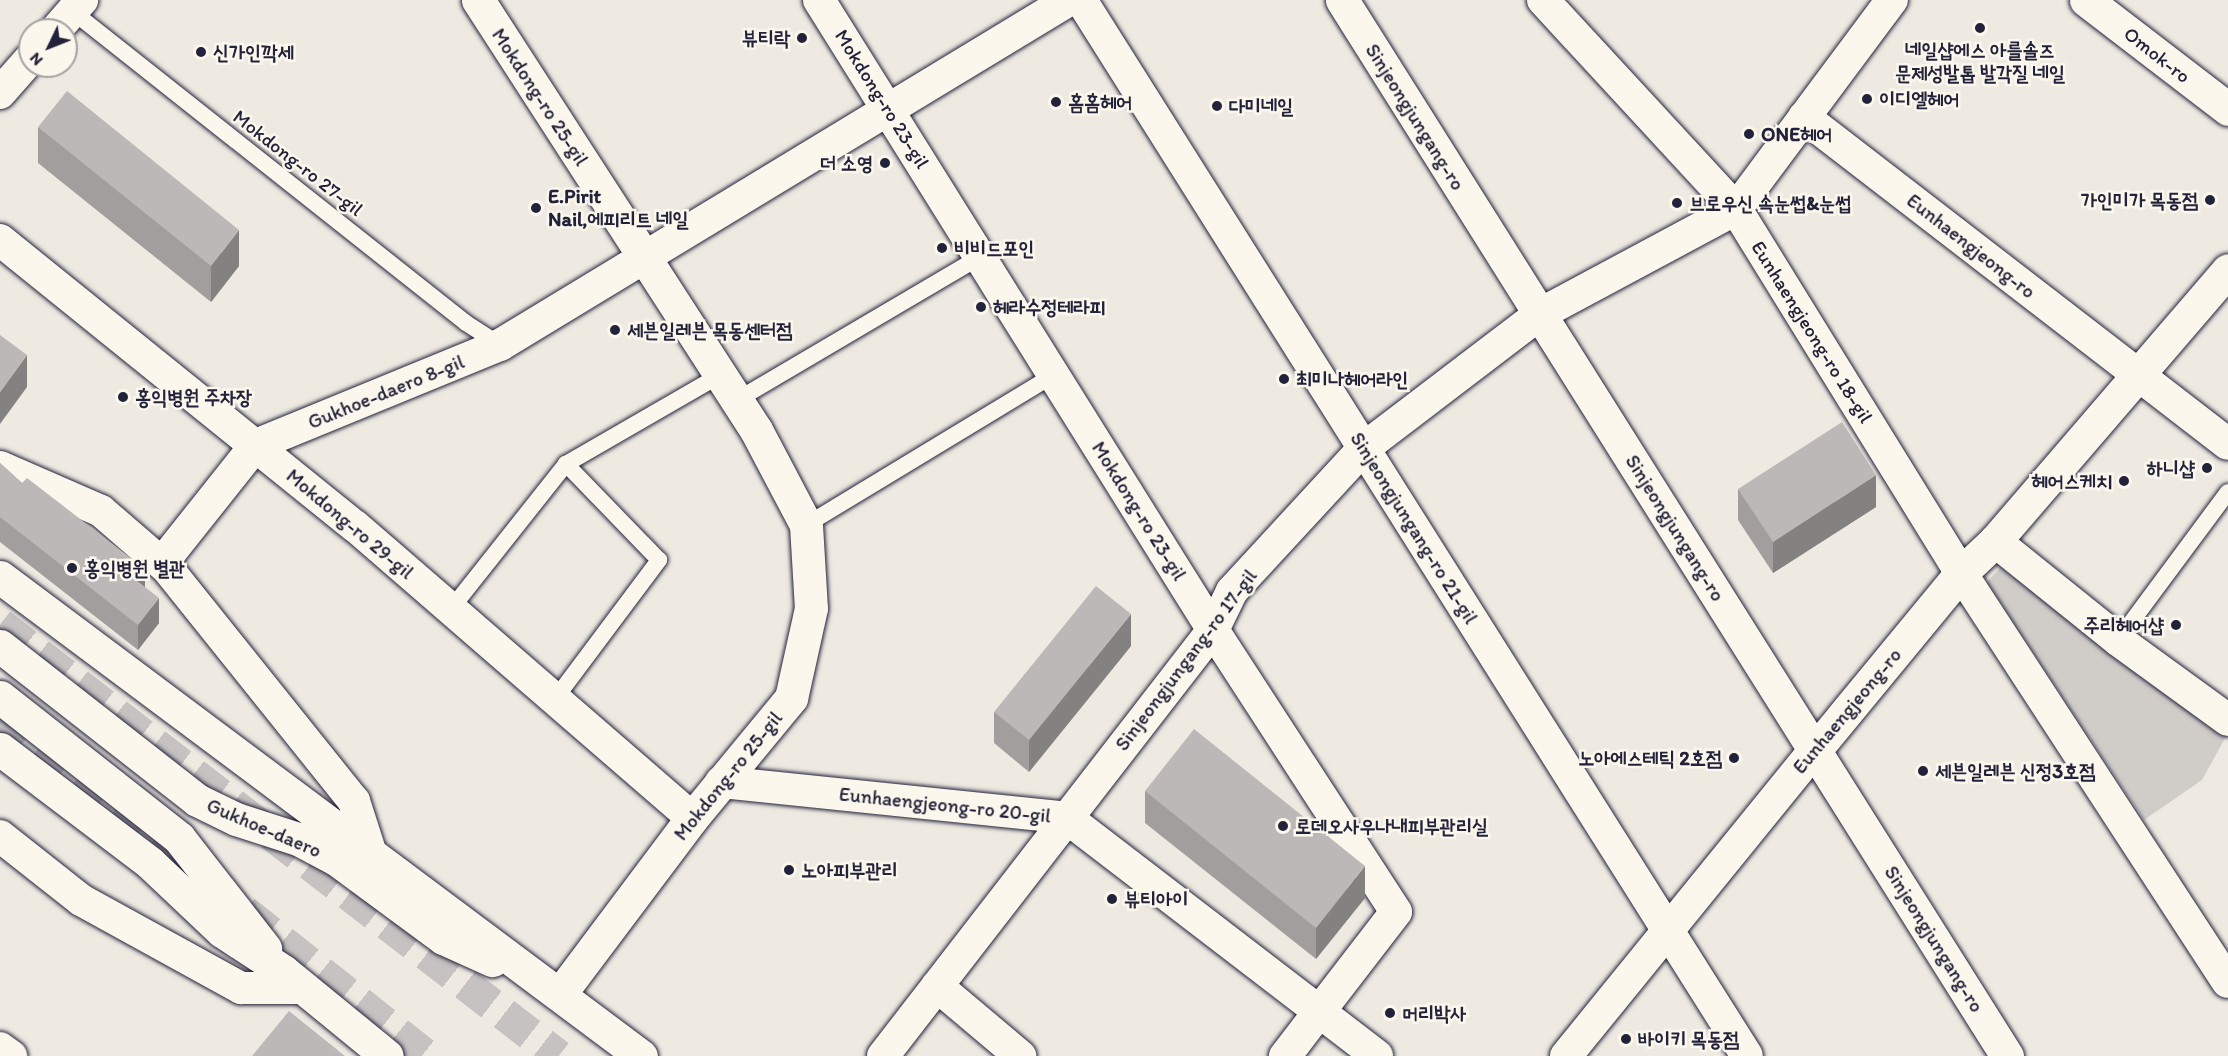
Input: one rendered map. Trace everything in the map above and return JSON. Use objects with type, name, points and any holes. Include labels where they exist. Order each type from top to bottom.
[{"type":"street","name":"Mokdong-ro 25-gil","points":[[478,0],[728,388],[806,525],[811,608],[791,698],[553,989]]},
{"type":"street","name":"Mokdong-ro 23-gil","points":[[819,0],[1213,630],[1396,912],[1318,1013]]},
{"type":"street","name":"Gukhoe-daero 8-gil","points":[[162,563],[256,445],[501,345],[888,107],[1069,0]]},
{"type":"street","name":"Sinjeongjungang-ro 21-gil","points":[[1081,0],[1748,1056]]},
{"type":"street","name":"Sinjeongjungang-ro","points":[[1342,0],[2007,1056]]},
{"type":"street","name":"Eunhaengjeong-ro 18-gil","points":[[1543,0],[1736,209],[1961,573],[2228,982]]},
{"type":"street","points":[[1736,209],[1892,0]]},
{"type":"street","name":"Omok-ro","points":[[2086,0],[2228,109]]},
{"type":"street","points":[[0,93],[18,73]]},
{"type":"street","name":"Eunhaengjeong-ro","points":[[1804,117],[2139,375]]},
{"type":"street","name":"Sinjeongjungang-ro 17-gil","points":[[883,1056],[1213,630],[1232,591],[1364,448],[1540,314],[1736,209]]},
{"type":"street","name":"Mokdong-ro 29-gil","points":[[0,240],[256,445],[451,609],[692,818]]},
{"type":"street","name":"Eunhaengjeong-ro","points":[[1566,1056],[1961,573],[1995,541],[2228,270]]},
{"type":"street","points":[[2139,375],[2228,444]]},
{"type":"street","points":[[0,466],[101,511],[162,563],[354,801],[371,854]]},
{"type":"street","points":[[1995,541],[2118,640],[2228,720]]},
{"type":"street","points":[[0,576],[641,1056]]},
{"type":"street","name":"Gukhoe-daero","points":[[0,646],[197,800],[236,819],[298,839],[336,860],[443,938],[553,989]]},
{"type":"street","points":[[0,697],[179,838],[293,980]]},
{"type":"street","points":[[0,749],[150,863],[222,931],[293,980],[387,1056]]},
{"type":"street","name":"Eunhaengjeong-ro 20-gil","points":[[722,782],[1067,818],[1318,1013],[1377,1056]]},
{"type":"street","points":[[0,836],[81,900],[241,987],[293,980]]},
{"type":"street","points":[[937,986],[1020,1056]]},
{"type":"street","points":[[1285,1056],[1318,1013]]},
{"type":"street","points":[[0,1048],[11,1056]]},
{"type":"lane","name":"Mokdong-ro 27-gil","points":[[70,14],[466,323],[501,345]]},
{"type":"lane","points":[[451,609],[566,464],[728,388],[981,256]]},
{"type":"lane","points":[[806,525],[1054,375]]},
{"type":"lane","points":[[555,699],[659,560],[566,464]]},
{"type":"lane","points":[[2118,640],[2228,492]]},
{"type":"shaded area","points":[[2001,567],[2228,733],[2202,780],[2144,820],[1987,582]]},
{"type":"building","points":[[67,91],[239,230],[211,266],[38,127]]},
{"type":"building","points":[[0,335],[27,355],[0,392]]},
{"type":"building","points":[[1842,422],[1876,475],[1773,542],[1738,489]]},
{"type":"building","points":[[0,463],[22,483],[27,478],[145,569],[136,580],[159,598],[138,625],[0,517]]},
{"type":"building","points":[[1096,586],[1131,614],[1029,740],[994,712]]},
{"type":"building","points":[[1194,729],[1365,866],[1316,928],[1145,791]]},
{"type":"building","points":[[289,1011],[345,1056],[252,1056]]},
{"type":"tunnel","points":[[0,624],[559,1056]]},
{"type":"tunnel","points":[[0,718],[203,879]]},
{"type":"tunnel","points":[[244,911],[427,1056]]},
{"type":"place","name":"네일샵에스 아를솔즈 문제성발톱 발각질 네일","points":[[1980,28]]},
{"type":"place","name":"뷰티락","points":[[802,38]]},
{"type":"place","name":"신가인깍세","points":[[201,52]]},
{"type":"place","name":"이디엘헤어","points":[[1867,99]]},
{"type":"place","name":"홈홈헤어","points":[[1056,102]]},
{"type":"place","name":"다미네일","points":[[1217,106]]},
{"type":"place","name":"ONE헤어","points":[[1749,134]]},
{"type":"place","name":"더 소영","points":[[885,163]]},
{"type":"place","name":"가인미가 목동점","points":[[2210,200]]},
{"type":"place","name":"브로우신 속눈썹&눈썹","points":[[1677,203]]},
{"type":"place","name":"E.Pirit Nail,에피리트 네일","points":[[536,208]]},
{"type":"place","name":"비비드포인","points":[[942,248]]},
{"type":"place","name":"헤라수정테라피","points":[[981,307]]},
{"type":"place","name":"세븐일레븐 목동센터점","points":[[615,330]]},
{"type":"place","name":"최미나헤어라인","points":[[1284,379]]},
{"type":"place","name":"홍익병원 주차장","points":[[123,397]]},
{"type":"place","name":"하니샵","points":[[2207,468]]},
{"type":"place","name":"헤어스케치","points":[[2124,481]]},
{"type":"place","name":"홍익병원 별관","points":[[72,568]]},
{"type":"place","name":"주리헤어샵","points":[[2176,625]]},
{"type":"place","name":"노아에스테틱 2호점","points":[[1734,758]]},
{"type":"place","name":"세븐일레븐 신정3호점","points":[[1923,771]]},
{"type":"place","name":"로데오사우나내피부관리실","points":[[1283,826]]},
{"type":"place","name":"노아피부관리","points":[[789,870]]},
{"type":"place","name":"뷰티아이","points":[[1112,899]]},
{"type":"place","name":"머리박사","points":[[1390,1013]]},
{"type":"place","name":"바이키 목동점","points":[[1626,1039]]}]
